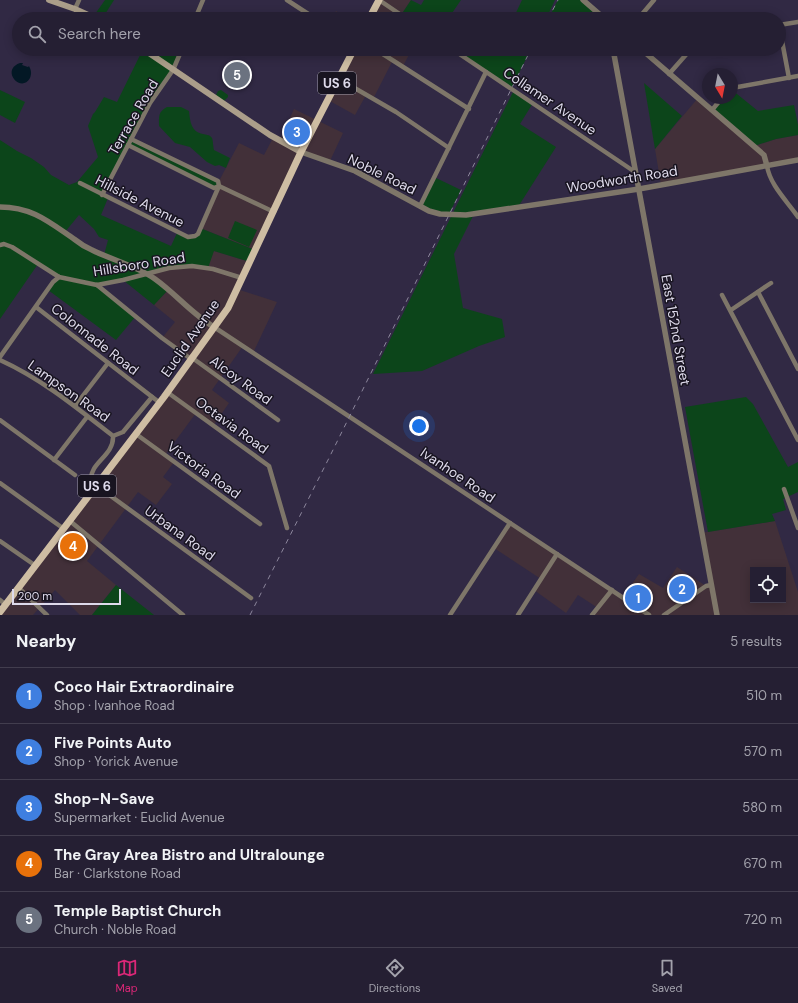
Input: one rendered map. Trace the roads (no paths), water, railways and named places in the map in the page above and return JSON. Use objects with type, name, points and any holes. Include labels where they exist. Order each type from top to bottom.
[{"type":"main road","points":[[49,0],[82,12]]},
{"type":"main road","points":[[373,12],[379,0]]},
{"type":"main road","name":"Noble Road","points":[[153,56],[270,135],[301,152]]},
{"type":"main road","name":"Euclid Avenue","points":[[0,612],[20,588],[160,403],[228,308],[301,152],[350,56]]},
{"type":"street","points":[[75,9],[79,0]]},
{"type":"street","points":[[198,12],[203,0]]},
{"type":"street","points":[[287,0],[305,12]]},
{"type":"street","points":[[379,0],[397,12]]},
{"type":"street","points":[[583,0],[597,12]]},
{"type":"street","points":[[644,12],[654,0]]},
{"type":"street","points":[[786,24],[798,22]]},
{"type":"street","name":"Terrace Road","points":[[102,195],[150,103],[173,70],[179,56]]},
{"type":"street","points":[[386,56],[468,109]]},
{"type":"street","name":"Collamer Avenue","points":[[462,56],[636,172]]},
{"type":"street","name":"East 152nd Street","points":[[614,56],[717,615]]},
{"type":"street","points":[[648,56],[764,155],[771,181],[798,217]]},
{"type":"street","points":[[669,74],[685,56]]},
{"type":"street","points":[[785,56],[789,78]]},
{"type":"street","points":[[420,206],[486,72]]},
{"type":"street","points":[[738,87],[798,76]]},
{"type":"street","points":[[338,80],[396,112],[449,148]]},
{"type":"street","points":[[712,110],[717,104]]},
{"type":"street","points":[[131,139],[218,181],[219,186]]},
{"type":"street","points":[[128,145],[214,188],[219,186],[274,212]]},
{"type":"street","name":"Noble Road","points":[[301,152],[355,171],[434,212],[449,214]]},
{"type":"street","name":"Woodworth Road","points":[[449,214],[470,215],[638,189],[798,160]]},
{"type":"street","points":[[176,169],[180,162]]},
{"type":"street","name":"Hillside Avenue","points":[[80,184],[185,236],[192,237],[198,234],[219,186]]},
{"type":"street","points":[[0,207],[11,207],[28,211],[41,217],[90,250],[146,273],[201,319],[214,327]]},
{"type":"street","name":"Hillsboro Road","points":[[0,245],[4,244],[12,247],[59,277],[97,285],[169,268],[192,266],[213,269],[242,278]]},
{"type":"street","points":[[0,358],[53,282],[59,277]]},
{"type":"street","points":[[731,310],[771,283]]},
{"type":"street","name":"Alcoy Road","points":[[97,285],[191,358],[278,420]]},
{"type":"street","points":[[758,292],[798,369]]},
{"type":"street","points":[[722,295],[798,440]]},
{"type":"street","name":"Colonnade Road","points":[[36,307],[160,403]]},
{"type":"street","name":"Ivanhoe Road","points":[[214,327],[649,615]]},
{"type":"street","name":"Lampson Road","points":[[0,358],[40,381],[113,436],[111,448],[94,468],[91,475],[91,480],[97,486]]},
{"type":"street","points":[[75,406],[108,363]]},
{"type":"street","name":"Octavia Road","points":[[168,392],[269,466],[287,528]]},
{"type":"street","points":[[113,436],[123,432],[152,397]]},
{"type":"street","points":[[54,460],[87,417]]},
{"type":"street","points":[[0,420],[75,475]]},
{"type":"street","name":"Victoria Road","points":[[136,434],[260,524]]},
{"type":"street","points":[[0,483],[64,529]]},
{"type":"street","name":"Urbana Road","points":[[97,486],[251,598]]},
{"type":"street","points":[[784,489],[798,528]]},
{"type":"street","points":[[70,521],[183,615]]},
{"type":"street","points":[[450,615],[510,523]]},
{"type":"street","points":[[0,541],[36,566]]},
{"type":"street","points":[[518,615],[557,554]]},
{"type":"street","points":[[664,615],[706,586],[711,585]]},
{"type":"street","points":[[20,588],[47,615]]},
{"type":"street","points":[[592,615],[612,590]]},
{"type":"street","points":[[0,600],[6,605]]},
{"type":"water","points":[[23,63],[22,65],[28,67],[29,66],[31,72],[30,78],[26,82],[22,83],[14,79],[12,75],[14,66]]},
{"type":"railway","points":[[552,12],[558,0]]},
{"type":"railway","points":[[250,615],[528,56]]},
{"type":"place","name":"Temple Baptist Church","points":[[237,75]]},
{"type":"place","name":"Shop-N-Save","points":[[297,132]]},
{"type":"place","name":"The Gray Area Bistro and Ultralounge","points":[[73,546]]},
{"type":"place","name":"Five Points Auto","points":[[682,589]]},
{"type":"place","name":"Coco Hair Extraordinaire","points":[[638,598]]}]
